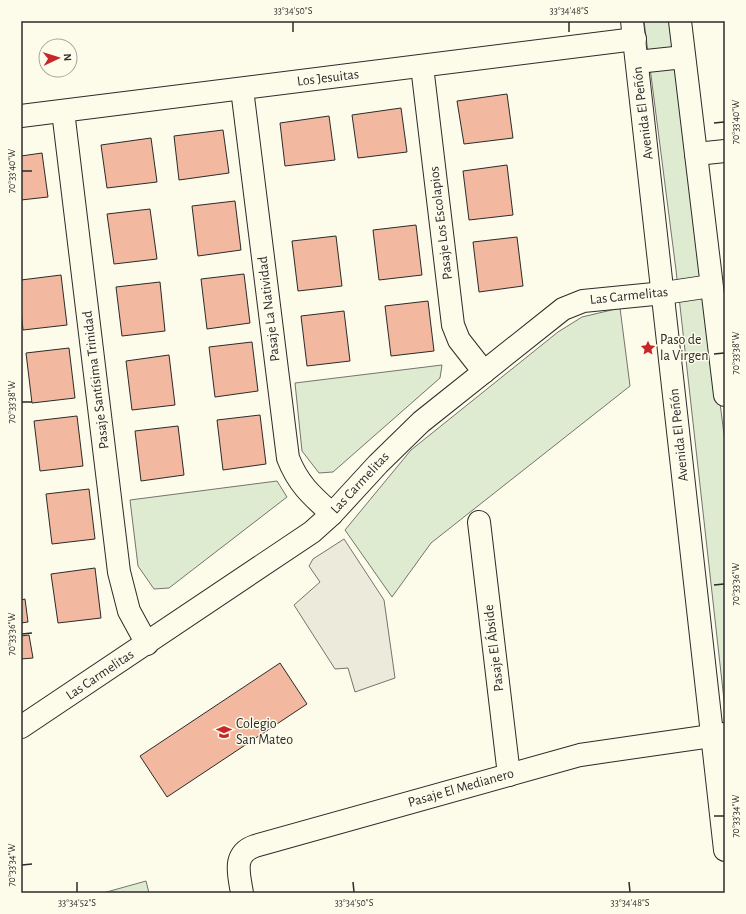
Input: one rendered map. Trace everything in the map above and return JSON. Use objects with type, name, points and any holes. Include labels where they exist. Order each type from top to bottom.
[{"type":"street","points":[[680,21],[712,286],[723,356],[725,395]]},
{"type":"street","name":"Avenida El Peñón","points":[[633,30],[719,735],[725,850]]},
{"type":"street","name":"Los Jesuitas","points":[[21,116],[422,66],[633,30]]},
{"type":"street","points":[[637,62],[684,57]]},
{"type":"street","name":"Pasaje Los Escolapios","points":[[422,66],[453,325],[459,340],[484,372]]},
{"type":"street","name":"Pasaje La Natividad","points":[[242,89],[288,458],[294,474],[303,486],[332,514]]},
{"type":"street","name":"Pasaje Santísima Trinidad","points":[[63,111],[119,572],[129,611],[147,644]]},
{"type":"street","points":[[696,154],[725,151]]},
{"type":"street","name":"Las Carmelitas","points":[[21,727],[286,551],[312,532],[332,514],[398,443],[553,316],[573,304],[595,299],[664,293],[712,286]]},
{"type":"street","name":"Pasaje El Ábside","points":[[479,522],[509,775]]},
{"type":"street","name":"Pasaje El Medianero","points":[[242,893],[239,861],[241,854],[247,848],[580,755],[719,735]]},
{"type":"green space","points":[[644,21],[671,21],[725,442],[725,709],[676,270]]},
{"type":"green space","points":[[620,308],[630,386],[431,543],[392,597],[345,530],[411,450],[558,332],[582,317]]},
{"type":"green space","points":[[442,365],[440,378],[333,472],[319,473],[302,451],[295,383]]},
{"type":"green space","points":[[277,481],[287,497],[169,588],[154,589],[138,566],[130,500]]},
{"type":"green space","points":[[146,881],[149,893],[103,893]]},
{"type":"shaded area","points":[[344,539],[384,600],[395,678],[355,692],[348,668],[335,669],[294,605],[320,582],[309,566],[313,559]]},
{"type":"building","points":[[507,94],[513,138],[464,144],[457,101]]},
{"type":"building","points":[[401,108],[407,152],[358,158],[352,115]]},
{"type":"building","points":[[329,116],[335,160],[285,166],[280,123]]},
{"type":"building","points":[[223,130],[229,173],[179,180],[174,136]]},
{"type":"building","points":[[151,138],[157,182],[107,188],[101,145]]},
{"type":"building","points":[[42,153],[48,197],[21,200],[21,156]]},
{"type":"building","points":[[507,165],[513,215],[469,220],[463,171]]},
{"type":"building","points":[[235,201],[241,250],[198,256],[192,206]]},
{"type":"building","points":[[150,209],[157,259],[114,264],[107,214]]},
{"type":"building","points":[[416,225],[422,275],[379,280],[373,230]]},
{"type":"building","points":[[336,236],[342,286],[298,291],[292,241]]},
{"type":"building","points":[[517,237],[523,286],[479,292],[473,242]]},
{"type":"building","points":[[244,274],[250,323],[207,329],[201,279]]},
{"type":"building","points":[[61,275],[67,325],[23,330],[21,311],[21,280]]},
{"type":"building","points":[[160,282],[165,331],[122,336],[116,287]]},
{"type":"building","points":[[428,301],[434,351],[391,356],[385,306]]},
{"type":"building","points":[[344,311],[350,361],[307,366],[301,316]]},
{"type":"building","points":[[252,342],[258,391],[215,397],[209,347]]},
{"type":"building","points":[[69,348],[75,398],[32,403],[26,353]]},
{"type":"building","points":[[169,355],[175,405],[132,410],[126,361]]},
{"type":"building","points":[[260,415],[266,464],[223,470],[217,420]]},
{"type":"building","points":[[77,416],[83,466],[40,471],[34,421]]},
{"type":"building","points":[[178,426],[184,475],[141,481],[135,431]]},
{"type":"building","points":[[89,489],[95,539],[52,544],[46,494]]},
{"type":"building","points":[[95,568],[101,618],[58,623],[51,574]]},
{"type":"building","points":[[25,599],[28,622],[21,623],[21,600]]},
{"type":"building","points":[[29,635],[33,658],[21,659],[21,636]]},
{"type":"building","points":[[280,663],[307,704],[167,797],[140,756]]},
{"type":"place","name":"Paso de la Virgen","points":[[648,348]]},
{"type":"place","name":"Colegio San Mateo","points":[[224,732]]}]
